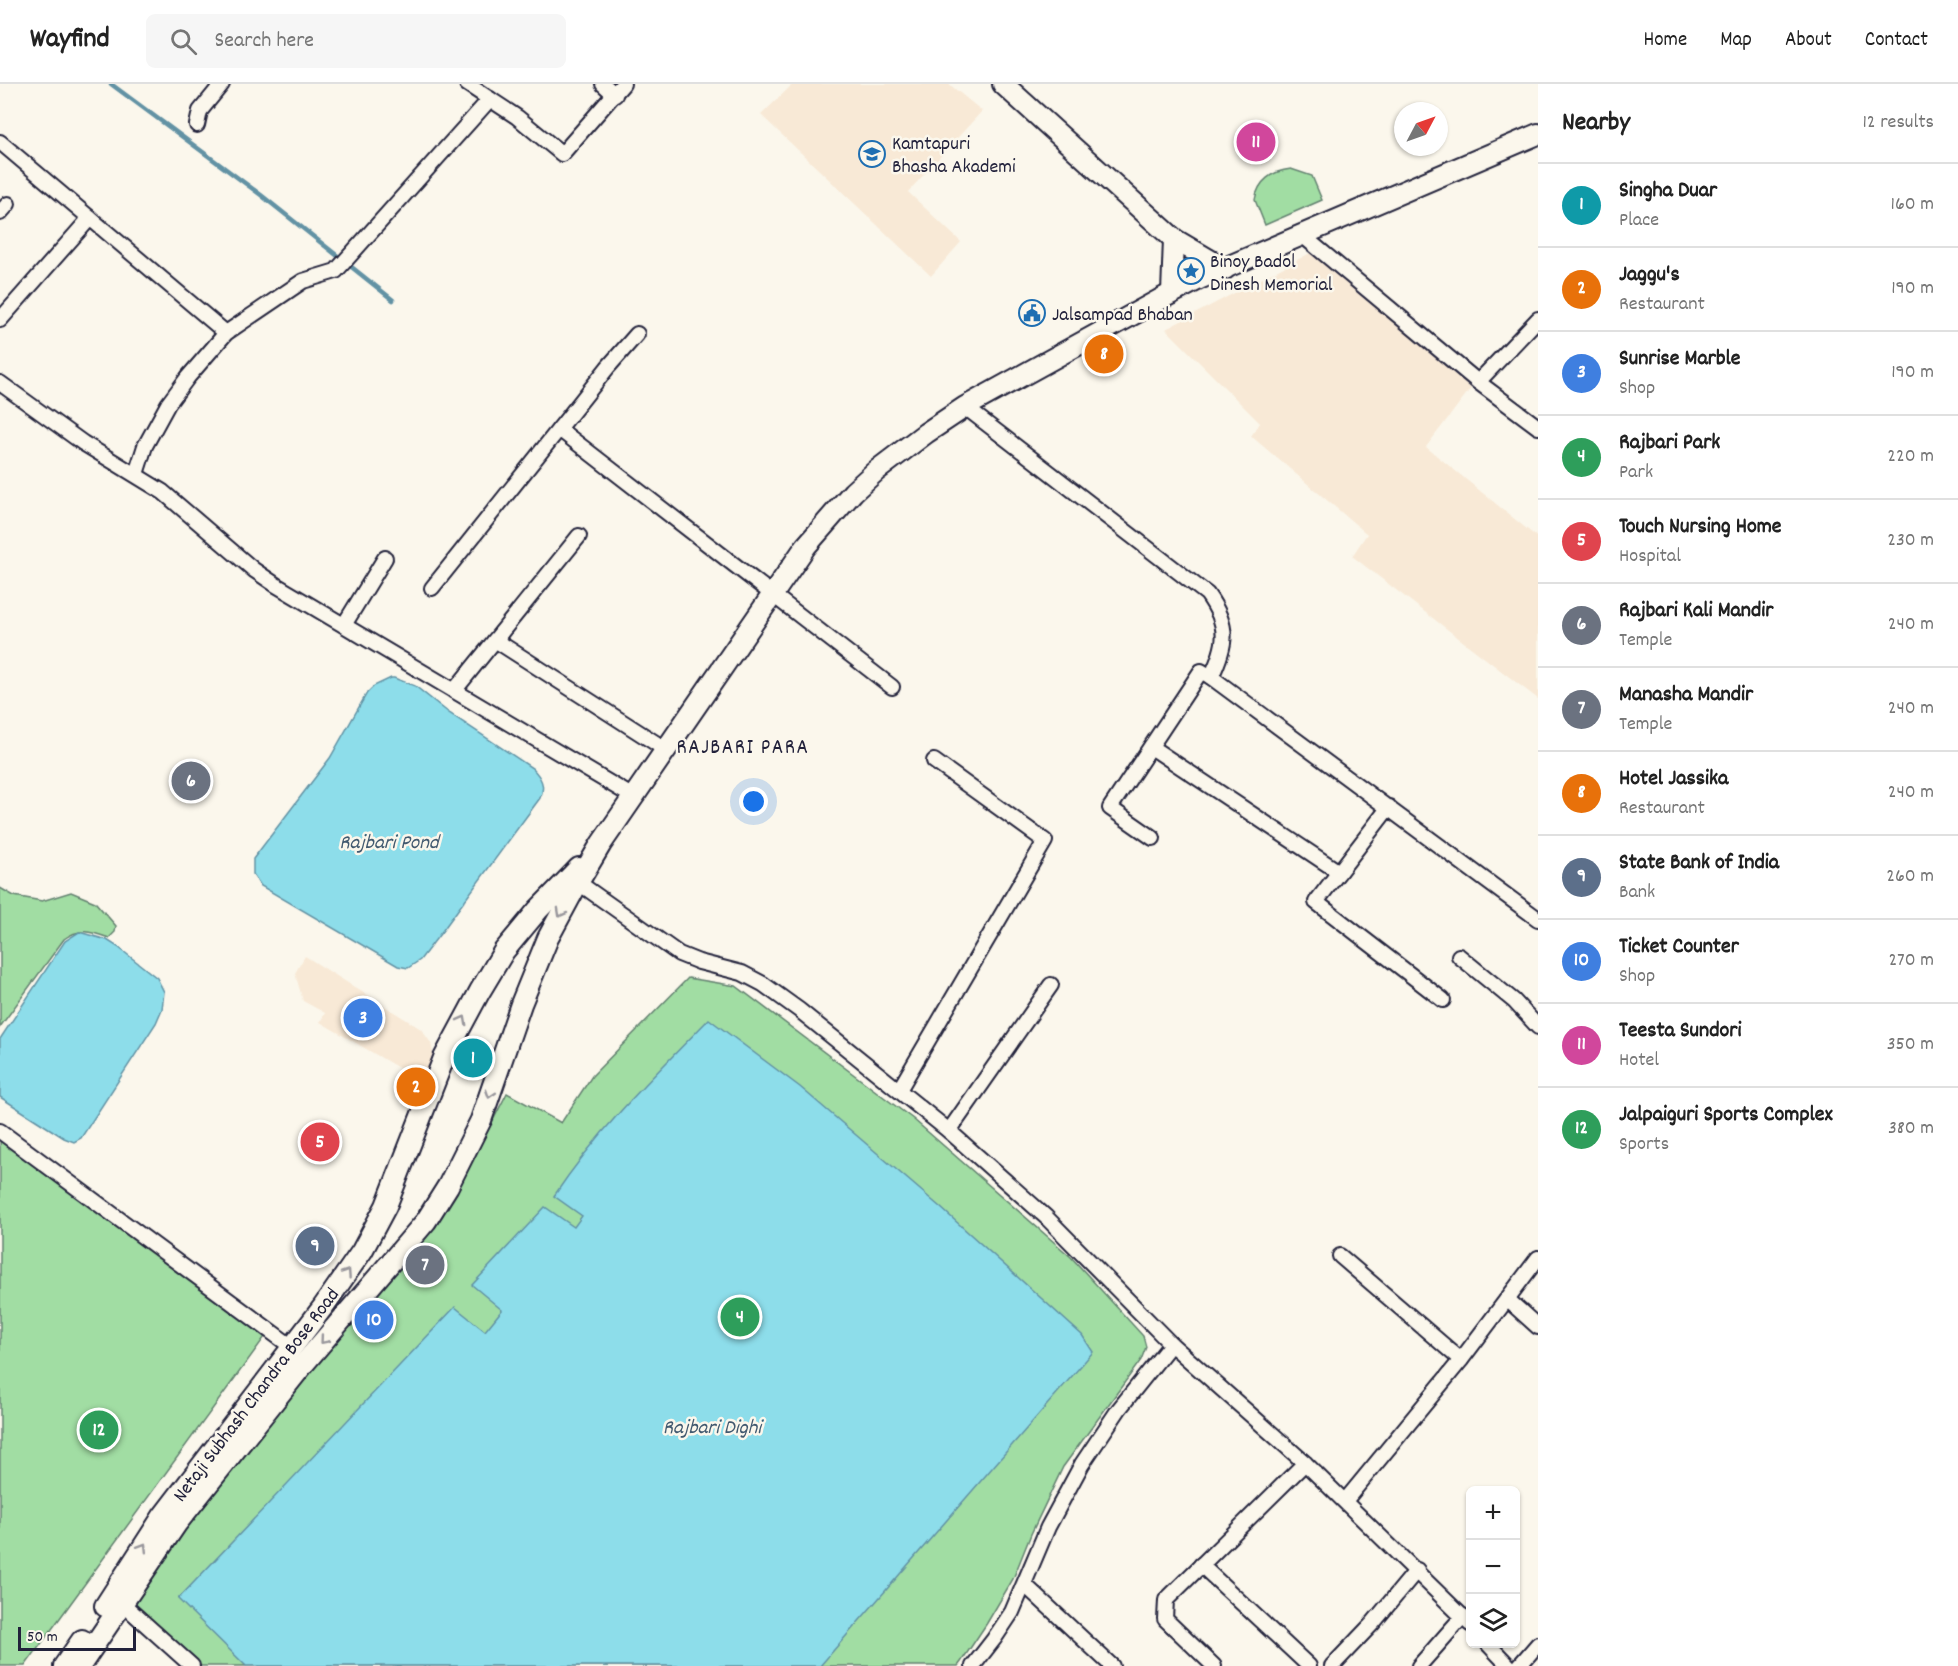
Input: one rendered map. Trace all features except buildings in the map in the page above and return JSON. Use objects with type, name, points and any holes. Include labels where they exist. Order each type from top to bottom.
[{"type":"street","points":[[197,125],[200,111],[222,84]]},
{"type":"street","points":[[467,84],[517,117],[562,154],[618,91],[603,84]]},
{"type":"street","points":[[1003,84],[1174,239],[1225,269]]},
{"type":"street","points":[[136,474],[144,446],[163,412],[226,333],[303,281],[336,272],[490,99]]},
{"type":"street","name":"Netaji Subhash Chandra Bose Road","points":[[64,1666],[302,1366],[363,1298],[426,1221],[448,1186],[481,1120],[521,1004],[548,938],[579,883],[602,844],[806,546],[853,492],[876,471],[965,407],[1172,293],[1199,279],[1538,134]]},
{"type":"street","points":[[0,142],[226,333]]},
{"type":"street","points":[[0,320],[90,218]]},
{"type":"street","points":[[1302,235],[1478,382],[1538,428]]},
{"type":"street","points":[[1172,293],[1174,239]]},
{"type":"street","points":[[1478,382],[1538,319]]},
{"type":"street","points":[[432,588],[608,367],[637,334]]},
{"type":"street","points":[[0,383],[83,443],[163,492],[254,570],[634,798]]},
{"type":"street","points":[[965,407],[1207,594],[1218,612],[1224,633],[1222,654],[1211,677]]},
{"type":"street","points":[[559,429],[892,687]]},
{"type":"street","points":[[454,691],[579,536]]},
{"type":"street","points":[[344,626],[385,558]]},
{"type":"street","points":[[495,640],[668,750]]},
{"type":"street","points":[[1153,838],[1110,808],[1201,671],[1389,807],[1538,919]]},
{"type":"street","points":[[1151,747],[1339,872]]},
{"type":"street","points":[[899,1090],[1045,841],[934,761]]},
{"type":"street","points":[[1389,807],[1316,902],[1443,1000]]},
{"type":"street","name":"Netaji Subhash Chandra Bose Road","points":[[80,1666],[163,1516],[323,1307],[362,1251],[386,1206],[444,1058],[504,951],[538,910],[602,844]]},
{"type":"street","points":[[579,883],[679,954],[699,962],[742,973],[763,984],[949,1131],[1046,1217],[1171,1344],[1305,1462],[1466,1619]]},
{"type":"street","points":[[1459,956],[1515,1001],[1538,1027]]},
{"type":"street","points":[[949,1131],[1051,985]]},
{"type":"street","points":[[0,1131],[292,1347]]},
{"type":"street","points":[[1340,1256],[1461,1360]]},
{"type":"street","points":[[1345,1501],[1461,1360],[1538,1258]]},
{"type":"street","points":[[1507,1299],[1538,1327]]},
{"type":"street","points":[[973,1666],[1001,1629],[1025,1585],[1048,1527],[1082,1464],[1119,1409],[1171,1344]]},
{"type":"street","points":[[1214,1666],[1165,1619],[1166,1600],[1305,1462]]},
{"type":"street","points":[[1201,1565],[1309,1666]]},
{"type":"street","points":[[1332,1666],[1373,1623],[1417,1570]]},
{"type":"street","points":[[1025,1585],[1112,1666]]},
{"type":"street","points":[[117,1600],[192,1666]]},
{"type":"street","points":[[1419,1666],[1466,1621]]},
{"type":"street","points":[[1519,1666],[1538,1644]]},
{"type":"street","points":[[1492,1648],[1509,1666]]},
{"type":"shaded area","name":"Kamtapuri Bhasha Akademi","points":[[793,84],[949,84],[982,111],[908,192],[961,242],[931,276],[761,115]]},
{"type":"shaded area","points":[[1314,251],[1471,388],[1426,447],[1538,538],[1538,699],[1352,556],[1367,534],[1251,436],[1260,423],[1166,329]]},
{"type":"shaded area","points":[[305,956],[421,1029],[431,1043],[434,1058],[421,1081],[320,1022],[325,1013],[303,1001],[295,973]]},
{"type":"green space","points":[[1291,169],[1312,176],[1322,200],[1265,225],[1255,200],[1259,187],[1272,175]]},
{"type":"green space","points":[[0,888],[14,896],[42,901],[71,892],[95,902],[116,926],[115,932],[109,938],[81,932],[64,939],[0,1027]]},
{"type":"green space","name":"Rajbari Dighi","points":[[688,978],[736,986],[913,1119],[1071,1257],[1143,1336],[1146,1347],[1141,1360],[1063,1467],[1031,1534],[1013,1579],[961,1662],[958,1666],[193,1666],[137,1609],[135,1600],[182,1532],[342,1330],[389,1280],[422,1239],[462,1177],[507,1093],[561,1123],[592,1076]]},
{"type":"green space","points":[[0,1135],[267,1334],[25,1666],[0,1666]]},
{"type":"water","name":"Rajbari Pond","points":[[391,678],[415,686],[449,713],[532,768],[540,778],[542,786],[540,798],[443,930],[420,960],[408,968],[398,966],[261,886],[253,874],[253,859],[330,758],[367,693],[374,686]]},
{"type":"water","points":[[79,932],[107,940],[118,947],[157,978],[164,992],[162,1009],[156,1023],[81,1138],[74,1142],[0,1097],[0,1039],[65,941]]},
{"type":"water","name":"Rajbari Dighi","points":[[709,1019],[800,1087],[940,1207],[1082,1335],[1093,1352],[820,1666],[246,1666],[178,1599],[455,1307],[485,1331],[502,1310],[472,1285],[545,1207],[574,1227],[582,1216],[554,1196],[608,1126],[647,1082]]},
{"type":"waterway","points":[[111,84],[261,195],[393,300]]},
{"type":"place","name":"Teesta Sundori","points":[[1256,142]]},
{"type":"place","name":"Kamtapuri Bhasha Akademi","points":[[872,154]]},
{"type":"place","name":"Binoy Badol Dinesh Memorial","points":[[1191,271]]},
{"type":"place","name":"Jalsampad Bhaban","points":[[1032,313]]},
{"type":"place","name":"Hotel Jassika","points":[[1104,354]]},
{"type":"place","name":"Rajbari Kali Mandir","points":[[191,781]]},
{"type":"place","name":"Sunrise Marble","points":[[363,1018]]},
{"type":"place","name":"Singha Duar","points":[[473,1058]]},
{"type":"place","name":"Jaggu's","points":[[416,1087]]},
{"type":"place","name":"Touch Nursing Home","points":[[320,1142]]},
{"type":"place","name":"State Bank of India","points":[[315,1246]]},
{"type":"place","name":"Manasha Mandir","points":[[425,1265]]},
{"type":"place","name":"Rajbari Park","points":[[740,1317]]},
{"type":"place","name":"Ticket Counter","points":[[374,1320]]},
{"type":"place","name":"Jalpaiguri Sports Complex","points":[[99,1430]]},
{"type":"district","name":"RAJBARI PARA","points":[[743,746]]}]
